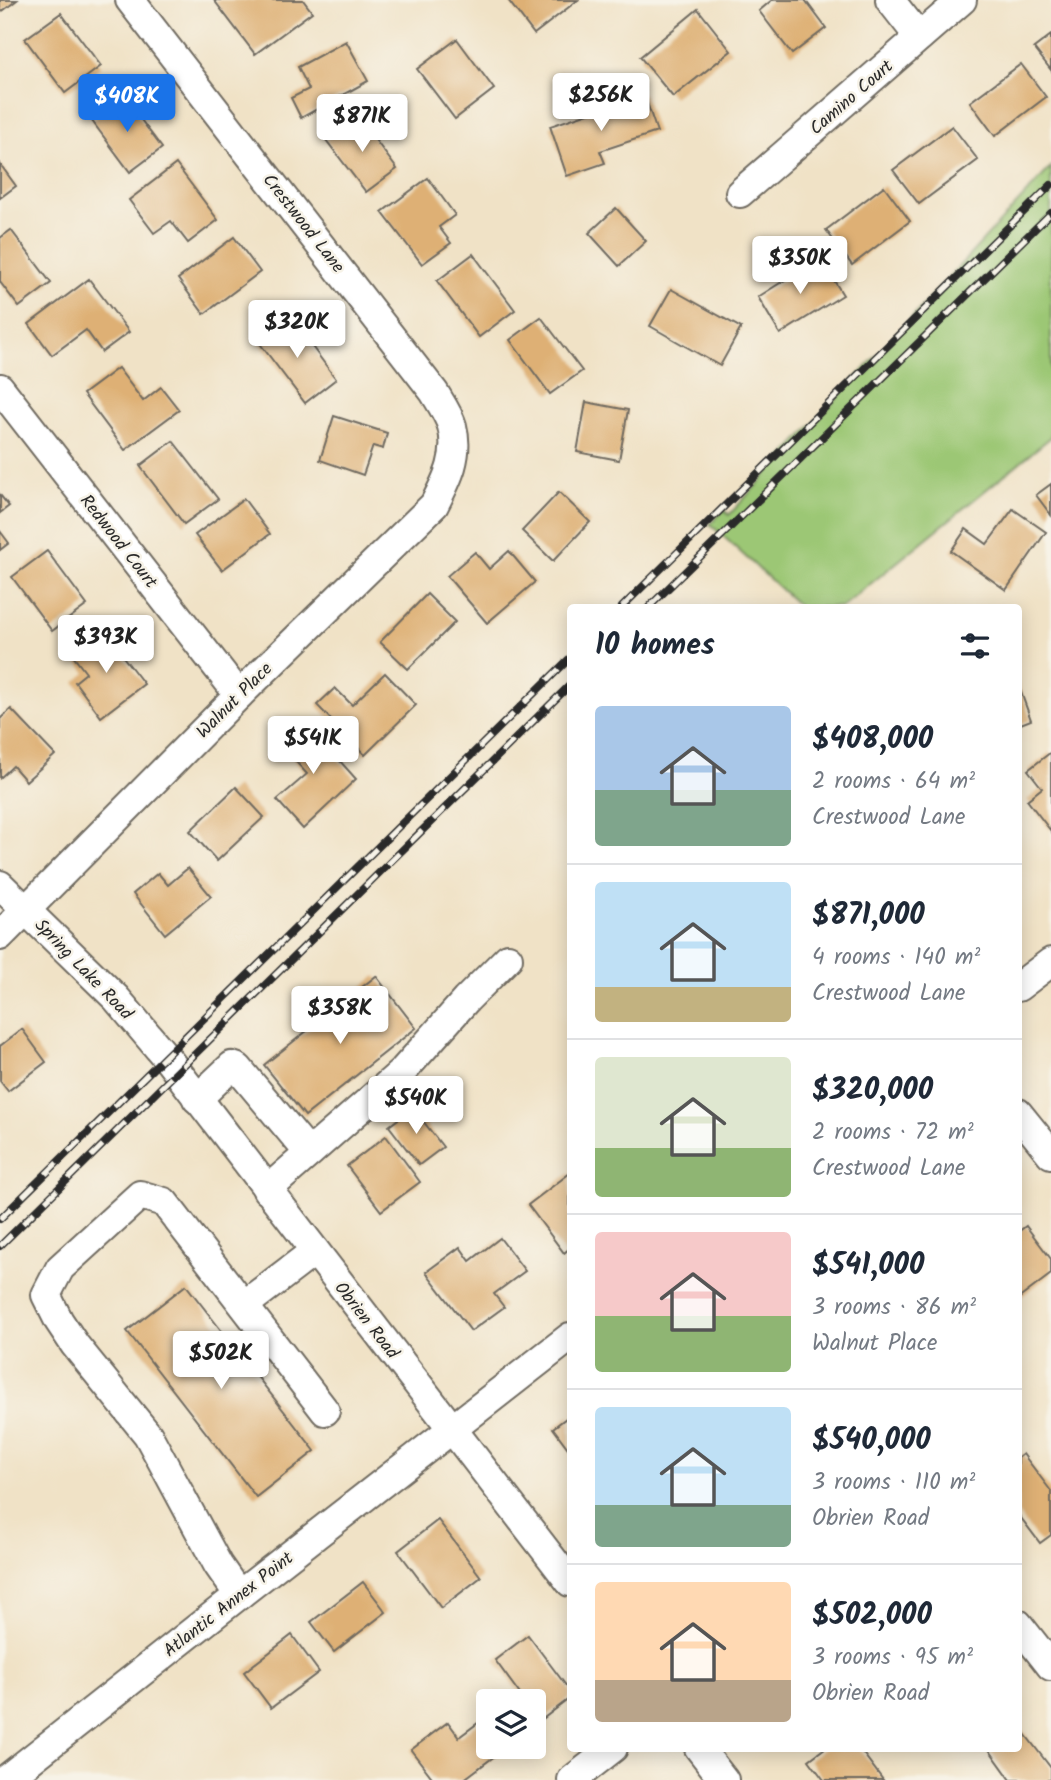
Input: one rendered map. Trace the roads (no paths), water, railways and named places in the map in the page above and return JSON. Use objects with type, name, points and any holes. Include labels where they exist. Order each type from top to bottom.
[{"type":"street","name":"Crestwood Lane","points":[[130,0],[434,392],[452,426],[455,457]]},
{"type":"street","points":[[890,0],[919,37]]},
{"type":"street","name":"Camino Court","points":[[740,193],[962,0]]},
{"type":"street","name":"Redwood Court","points":[[0,388],[239,695]]},
{"type":"street","name":"Walnut Place","points":[[0,936],[239,695],[433,505],[448,479],[455,457]]},
{"type":"street","name":"Spring Lake Road","points":[[0,885],[116,998],[166,1056]]},
{"type":"street","points":[[267,1190],[402,1072],[466,1000],[508,958]]},
{"type":"street","points":[[1022,984],[1051,962]]},
{"type":"street","name":"Obrien Road","points":[[166,1056],[567,1578]]},
{"type":"street","points":[[197,1099],[232,1066],[238,1068],[309,1153]]},
{"type":"street","points":[[1022,1117],[1051,1154]]},
{"type":"street","points":[[239,1595],[218,1565],[148,1435],[75,1345],[46,1295],[60,1269],[139,1195],[164,1202],[325,1412]]},
{"type":"street","points":[[244,1305],[315,1251]]},
{"type":"street","name":"Atlantic Annex Point","points":[[5,1780],[567,1340]]},
{"type":"street","points":[[1022,1629],[1051,1666]]},
{"type":"street","points":[[572,1780],[608,1752]]},
{"type":"street","points":[[702,1752],[724,1780]]},
{"type":"railway","points":[[625,604],[1051,185]]},
{"type":"railway","points":[[652,604],[1051,213]]},
{"type":"railway","points":[[0,1219],[567,661]]},
{"type":"railway","points":[[0,1246],[567,688]]}]
